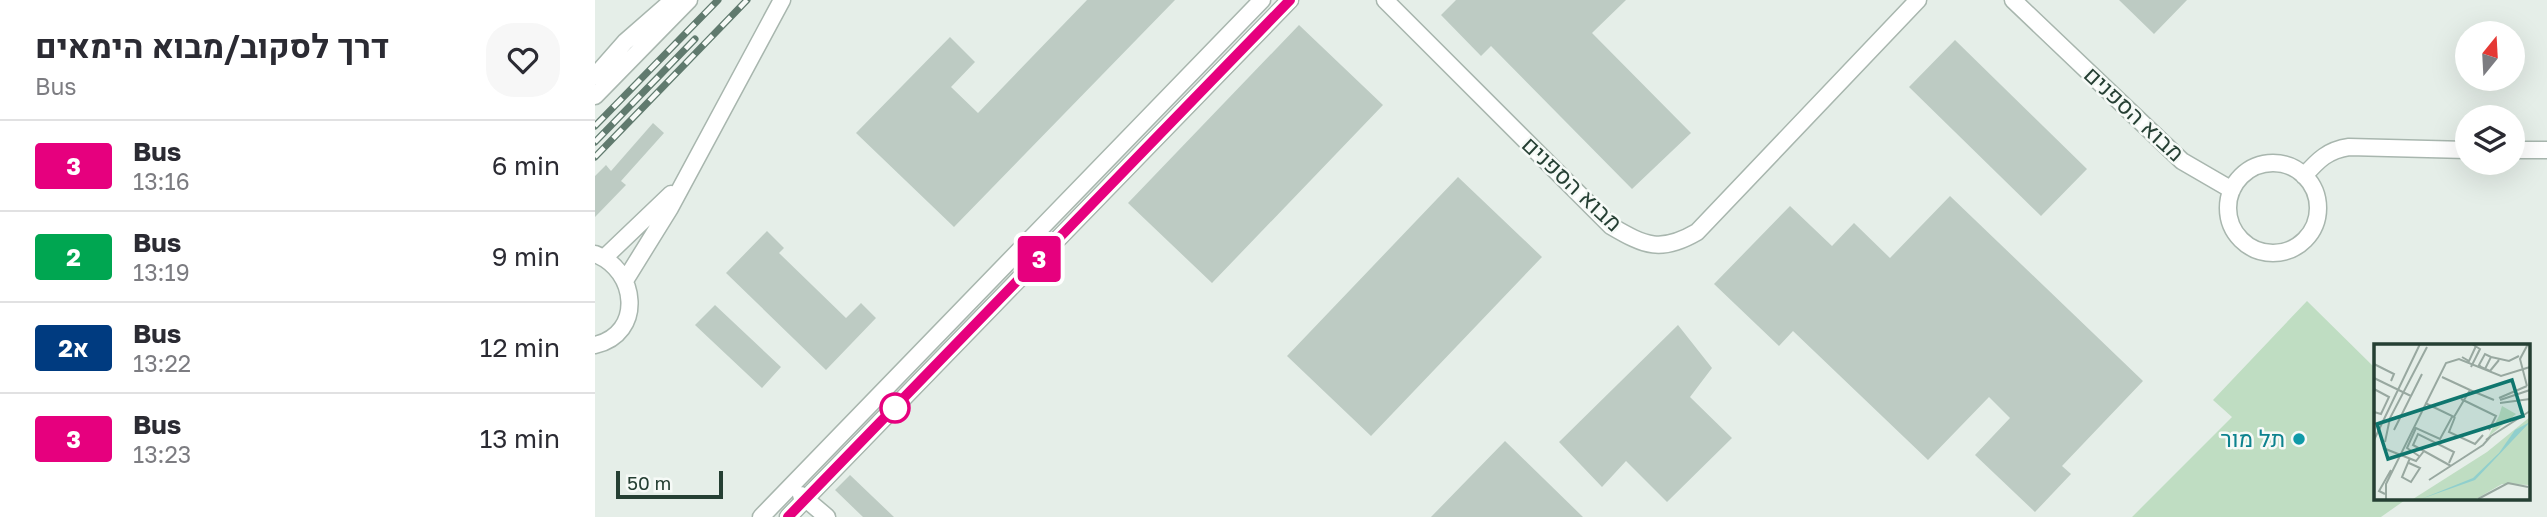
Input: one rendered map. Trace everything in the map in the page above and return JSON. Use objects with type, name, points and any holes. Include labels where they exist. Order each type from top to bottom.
[{"type":"street","points":[[595,76],[625,43],[673,0]]},
{"type":"street","points":[[595,96],[689,0]]},
{"type":"street","points":[[626,279],[683,183],[782,0]]},
{"type":"street","points":[[761,517],[1262,0]]},
{"type":"street","points":[[775,503],[793,516],[1290,0]]},
{"type":"street","name":"מבוא הספנים","points":[[1385,0],[1611,226],[1636,241],[1667,246],[1697,233],[1918,0]]},
{"type":"street","name":"מבוא הספנים","points":[[2013,0],[2182,161],[2231,190]]},
{"type":"street","points":[[2304,176],[2321,157],[2334,149],[2455,150]]},
{"type":"street","points":[[2525,150],[2547,150]]},
{"type":"street","points":[[2264,164],[2285,165],[2304,176],[2317,201],[2317,215],[2305,239],[2283,251],[2261,251],[2240,239],[2228,215],[2231,190],[2251,169],[2264,164]]},
{"type":"street","points":[[595,345],[613,337],[626,319],[630,293],[626,279],[600,256],[683,183]]},
{"type":"street","points":[[790,488],[827,517]]},
{"type":"green space","points":[[2307,301],[2374,367],[2374,500],[2405,500],[2381,517],[2132,517],[2232,417],[2213,400]]},
{"type":"building","points":[[1087,0],[1175,0],[954,227],[856,133],[950,37],[975,62],[951,87],[978,113]]},
{"type":"building","points":[[1456,0],[1626,0],[1592,33],[1691,133],[1632,189],[1491,46],[1481,56],[1441,15]]},
{"type":"building","points":[[2119,0],[2187,0],[2154,34]]},
{"type":"building","points":[[1299,25],[1383,105],[1212,283],[1128,203]]},
{"type":"building","points":[[1955,40],[2087,169],[2041,216],[1909,87]]},
{"type":"building","points":[[653,123],[664,133],[621,181],[626,185],[595,217],[595,176],[606,165],[611,171]]},
{"type":"building","points":[[1458,177],[1542,257],[1371,436],[1287,356]]},
{"type":"building","points":[[1950,196],[2143,381],[2062,466],[2071,474],[2035,512],[1975,455],[2010,418],[1989,397],[1928,460],[1793,331],[1779,346],[1714,284],[1790,206],[1832,246],[1854,223],[1890,258]]},
{"type":"building","points":[[767,231],[784,248],[779,253],[846,318],[861,303],[876,318],[826,370],[726,273]]},
{"type":"building","points":[[715,305],[781,367],[762,388],[695,325]]},
{"type":"building","points":[[1678,325],[1712,368],[1690,397],[1732,438],[1667,502],[1626,461],[1602,487],[1559,442]]},
{"type":"building","points":[[1505,441],[1583,517],[1431,517]]},
{"type":"building","points":[[850,475],[894,517],[863,517],[835,490]]},
{"type":"railway","points":[[595,126],[718,0]]},
{"type":"railway","points":[[595,157],[747,0]]},
{"type":"railway","points":[[595,142],[695,39]]},
{"type":"bus line","name":"3","points":[[788,517],[1290,0]]},
{"type":"place","name":"תל מור","points":[[2299,439]]}]
